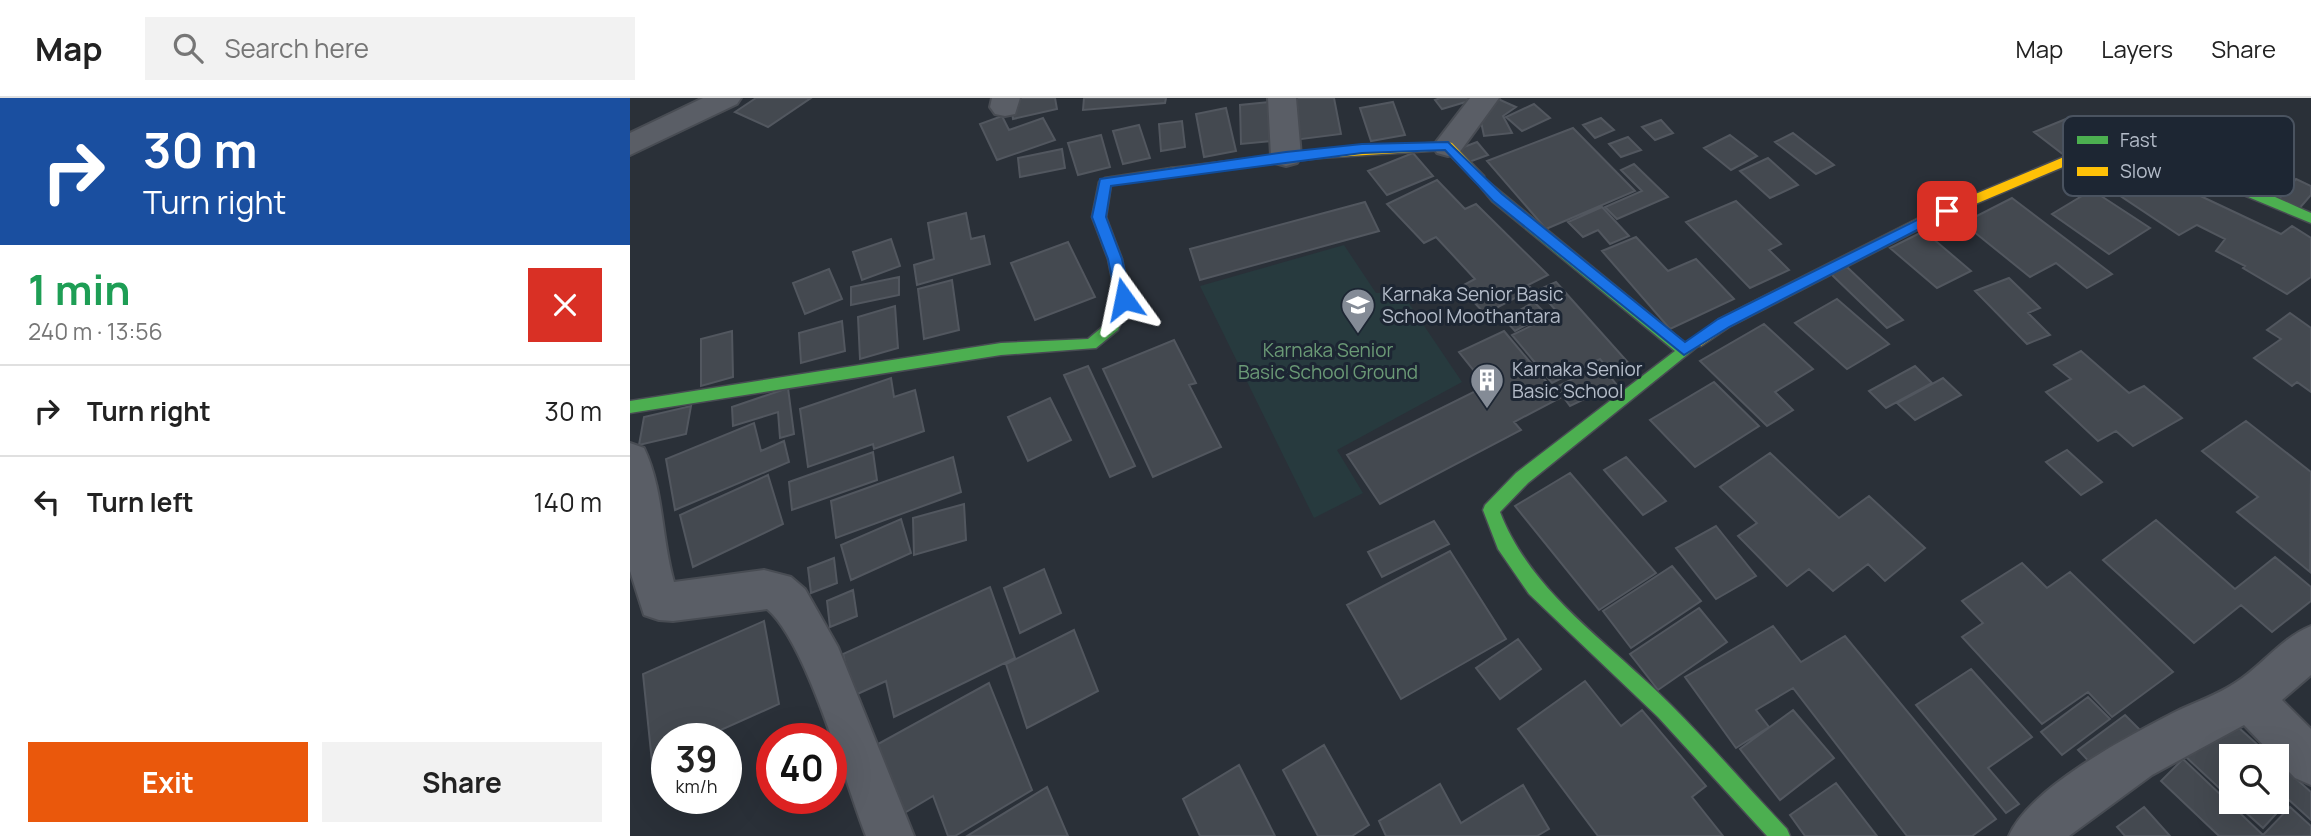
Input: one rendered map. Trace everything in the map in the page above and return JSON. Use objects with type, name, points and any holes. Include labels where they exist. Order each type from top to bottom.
[{"type":"street","points":[[630,145],[727,98]]},
{"type":"street","points":[[1282,98],[1286,156]]},
{"type":"street","points":[[1448,146],[1485,98]]},
{"type":"street","points":[[630,407],[1001,349],[1091,344],[1113,326],[1124,299],[1115,259],[1099,217],[1105,182],[1362,148],[1448,146],[1497,198],[1684,350]]},
{"type":"street","points":[[1780,836],[1664,711],[1535,589],[1504,544],[1491,510],[1522,478],[1684,350],[1724,323],[1928,219],[2063,162]]},
{"type":"street","points":[[2259,196],[2311,218]]},
{"type":"street","points":[[630,459],[639,484],[648,558],[659,601],[682,603],[752,591],[775,591],[786,596],[813,637],[890,836]]},
{"type":"street","points":[[2033,836],[2050,820],[2127,765],[2250,699],[2311,647]]},
{"type":"street","points":[[2250,699],[2311,762]]},
{"type":"green space","name":"Karnaka Senior Basic School Ground","points":[[1344,245],[1376,293],[1402,293],[1462,382],[1337,450],[1363,493],[1314,518],[1200,286]]},
{"type":"building","points":[[756,98],[811,98],[768,127],[735,112]]},
{"type":"building","points":[[1010,98],[1055,98],[1057,109],[1013,119]]},
{"type":"building","points":[[1084,98],[1166,98],[1165,103],[1083,110]]},
{"type":"building","points":[[1289,98],[1334,98],[1341,134],[1294,140]]},
{"type":"building","points":[[1479,98],[1442,109],[1435,100]]},
{"type":"building","points":[[1496,98],[1516,107],[1503,116],[1512,133],[1484,136],[1480,117]]},
{"type":"building","points":[[1279,101],[1281,140],[1241,144],[1240,105]]},
{"type":"building","points":[[1393,102],[1405,135],[1371,141],[1360,108]]},
{"type":"building","points":[[1534,104],[1550,118],[1522,131],[1506,117]]},
{"type":"building","points":[[1226,108],[1236,151],[1204,157],[1196,114]]},
{"type":"building","points":[[1002,116],[1009,130],[1043,118],[1055,140],[997,160],[980,124]]},
{"type":"building","points":[[1601,118],[1614,130],[1595,138],[1583,125]]},
{"type":"building","points":[[1661,120],[1673,133],[1655,140],[1642,127]]},
{"type":"building","points":[[2063,120],[2063,154],[2034,132]]},
{"type":"building","points":[[1182,121],[1185,147],[1161,151],[1159,124]]},
{"type":"building","points":[[1139,125],[1150,158],[1123,164],[1113,131]]},
{"type":"building","points":[[1573,128],[1635,191],[1546,229],[1487,161]]},
{"type":"building","points":[[1793,133],[1834,165],[1816,174],[1775,142]]},
{"type":"building","points":[[1101,135],[1110,167],[1078,175],[1068,143]]},
{"type":"building","points":[[1730,135],[1757,156],[1731,170],[1704,148]]},
{"type":"building","points":[[1628,137],[1641,150],[1621,157],[1609,144]]},
{"type":"building","points":[[1477,142],[1488,155],[1466,163],[1456,150]]},
{"type":"building","points":[[1062,149],[1065,168],[1020,177],[1018,158]]},
{"type":"building","points":[[1413,153],[1433,176],[1387,195],[1368,171]]},
{"type":"building","points":[[1768,158],[1798,185],[1770,198],[1740,171]]},
{"type":"building","points":[[1634,164],[1668,197],[1617,219],[1605,207],[1642,191],[1621,170]]},
{"type":"building","points":[[2296,179],[2311,186],[2311,195],[2298,210],[2278,200],[2281,196],[2294,196]]},
{"type":"building","points":[[1437,180],[1465,209],[1476,204],[1548,275],[1528,285],[1532,289],[1485,314],[1460,287],[1475,279],[1436,237],[1424,243],[1387,204]]},
{"type":"building","points":[[2082,196],[2101,196],[2150,228],[2109,254],[2052,214]]},
{"type":"building","points":[[2120,196],[2200,196],[2281,234],[2292,226],[2311,238],[2311,277],[2287,294],[2243,268],[2245,266],[2216,251],[2225,239],[2197,225],[2179,235]]},
{"type":"building","points":[[2012,198],[2112,274],[2087,288],[2056,263],[2030,277],[1963,223]]},
{"type":"building","points":[[1736,201],[1781,244],[1769,250],[1789,270],[1750,288],[1686,222]]},
{"type":"building","points":[[1365,202],[1379,231],[1200,280],[1190,249]]},
{"type":"building","points":[[1602,207],[1629,236],[1610,244],[1598,230],[1583,237],[1568,222]]},
{"type":"building","points":[[966,213],[971,239],[984,236],[990,264],[917,285],[914,265],[934,259],[928,223]]},
{"type":"building","points":[[1924,231],[1971,271],[1937,288],[1890,248]]},
{"type":"building","points":[[1636,237],[1668,271],[1696,259],[1734,299],[1670,329],[1602,251]]},
{"type":"building","points":[[891,239],[900,266],[862,280],[853,252]]},
{"type":"building","points":[[1068,242],[1095,297],[1035,320],[1011,263]]},
{"type":"building","points":[[1847,267],[1903,320],[1887,328],[1831,274]]},
{"type":"building","points":[[829,269],[842,299],[805,314],[793,283]]},
{"type":"building","points":[[899,277],[899,295],[851,305],[851,287]]},
{"type":"building","points":[[2009,278],[2040,308],[2028,313],[2050,335],[2027,344],[1975,291]]},
{"type":"building","points":[[952,280],[959,330],[924,339],[918,289]]},
{"type":"building","points":[[1556,282],[1632,367],[1614,376],[1600,359],[1552,383],[1512,335],[1558,313],[1538,290]]},
{"type":"building","points":[[1837,299],[1889,344],[1847,369],[1795,323]]},
{"type":"building","points":[[1534,302],[1546,314],[1515,331],[1504,319]]},
{"type":"building","points":[[895,306],[898,348],[860,359],[858,317]]},
{"type":"building","points":[[2290,313],[2311,328],[2311,392],[2297,382],[2292,386],[2254,358],[2281,339],[2267,330]]},
{"type":"building","points":[[842,321],[845,351],[801,363],[799,333]]},
{"type":"building","points":[[1764,324],[1813,369],[1775,392],[1793,410],[1767,426],[1700,361]]},
{"type":"building","points":[[732,331],[733,377],[701,386],[701,339]]},
{"type":"building","name":"Karnaka Senior Basic School","points":[[1504,331],[1560,398],[1514,422],[1521,430],[1380,504],[1347,455],[1486,386],[1459,352]]},
{"type":"building","points":[[1174,340],[1196,383],[1189,385],[1221,447],[1153,477],[1103,369]]},
{"type":"building","points":[[2081,351],[2129,393],[2144,386],[2182,418],[2133,446],[2116,431],[2098,441],[2046,392],[2071,379],[2054,365]]},
{"type":"building","points":[[1601,365],[1616,384],[1570,406],[1556,387]]},
{"type":"building","points":[[1088,366],[1135,466],[1110,477],[1064,375]]},
{"type":"building","points":[[1915,366],[1932,383],[1886,408],[1869,391]]},
{"type":"building","points":[[891,378],[894,397],[915,390],[924,431],[874,449],[873,444],[808,467],[800,409]]},
{"type":"building","points":[[1943,378],[1961,395],[1915,420],[1897,403]]},
{"type":"building","points":[[1714,382],[1759,426],[1695,467],[1650,420]]},
{"type":"building","points":[[788,388],[794,434],[780,438],[778,412],[733,426],[732,407]]},
{"type":"building","points":[[1050,398],[1071,440],[1028,461],[1008,417]]},
{"type":"building","points":[[691,406],[686,434],[639,445],[644,417]]},
{"type":"building","points":[[2246,421],[2311,472],[2310,572],[2237,512],[2258,497],[2202,451]]},
{"type":"building","points":[[754,423],[761,451],[784,441],[789,462],[675,510],[666,459]]},
{"type":"building","points":[[2067,450],[2102,482],[2081,495],[2046,462]]},
{"type":"building","points":[[873,452],[877,480],[792,510],[789,482]]},
{"type":"building","points":[[1770,453],[1839,518],[1869,496],[1925,548],[1885,581],[1868,564],[1833,591],[1809,569],[1787,586],[1738,536],[1757,523],[1720,487]]},
{"type":"building","points":[[953,457],[961,492],[836,538],[831,501]]},
{"type":"building","points":[[1626,457],[1666,501],[1643,515],[1604,470]]},
{"type":"building","points":[[1570,473],[1656,573],[1599,610],[1515,506]]},
{"type":"building","points":[[768,475],[783,524],[693,567],[680,515]]},
{"type":"building","points":[[964,504],[966,540],[914,555],[913,518]]},
{"type":"building","points":[[901,519],[911,553],[851,580],[841,545]]},
{"type":"building","points":[[2156,520],[2235,589],[2275,557],[2311,587],[2311,601],[2272,632],[2241,605],[2194,643],[2103,560]]},
{"type":"building","points":[[1434,521],[1449,544],[1382,577],[1368,552]]},
{"type":"building","points":[[1716,526],[1756,576],[1716,599],[1676,548]]},
{"type":"building","points":[[1450,551],[1506,639],[1401,699],[1347,605]]},
{"type":"building","points":[[834,558],[837,583],[811,593],[808,568]]},
{"type":"building","points":[[2022,563],[2047,588],[2070,572],[2173,672],[2112,717],[2088,692],[2042,724],[1962,637],[1983,623],[1962,601]]},
{"type":"building","points":[[1672,566],[1701,601],[1631,648],[1603,611]]},
{"type":"building","points":[[1044,569],[1061,613],[1020,633],[1004,588]]},
{"type":"building","points":[[990,587],[1015,658],[894,717],[886,681],[853,696],[843,654]]},
{"type":"building","points":[[853,590],[857,616],[830,627],[827,601]]},
{"type":"building","points":[[1699,608],[1727,642],[1658,690],[1630,654]]},
{"type":"building","points":[[764,621],[779,704],[737,723],[651,723],[651,752],[643,674]]},
{"type":"building","points":[[1773,626],[1801,662],[1845,636],[1996,819],[1972,836],[1907,836],[1793,688],[1756,710],[1769,727],[1736,748],[1685,677]]},
{"type":"building","points":[[1074,630],[1098,691],[1027,728],[1006,664]]},
{"type":"building","points":[[1518,639],[1541,669],[1500,699],[1476,668]]},
{"type":"building","points":[[1971,669],[2032,737],[1988,768],[2019,804],[2006,813],[1916,705]]},
{"type":"building","points":[[1585,681],[1621,726],[1642,710],[1706,786],[1692,797],[1723,836],[1598,836],[1518,729]]},
{"type":"building","points":[[989,683],[1032,790],[955,836],[948,836],[933,796],[901,815],[878,744]]},
{"type":"building","points":[[2088,697],[2110,719],[2062,755],[2041,732]]},
{"type":"building","points":[[1793,710],[1834,758],[1780,800],[1740,749]]},
{"type":"building","points":[[2125,715],[2147,737],[2100,773],[2078,750]]},
{"type":"building","points":[[2227,717],[2257,744],[2219,744],[2219,788],[2186,757]]},
{"type":"building","points":[[1324,745],[1369,825],[1352,836],[1318,836],[1283,770]]},
{"type":"building","points":[[2183,759],[2219,793],[2219,814],[2241,814],[2263,835],[2283,814],[2289,814],[2290,807],[2311,826],[2311,836],[2219,836],[2161,781]]},
{"type":"building","points":[[1239,765],[1275,836],[1200,836],[1183,799]]},
{"type":"building","points":[[2289,773],[2311,792],[2311,820],[2289,800]]},
{"type":"building","points":[[1836,783],[1877,836],[1805,836],[1790,815]]},
{"type":"building","points":[[1440,784],[1461,823],[1523,785],[1549,829],[1537,836],[1386,836],[1379,821]]},
{"type":"building","points":[[1047,787],[1068,836],[967,836]]},
{"type":"building","points":[[2144,807],[2170,836],[2125,836],[2117,827]]},
{"type":"building","points":[[2247,814],[2276,814],[2263,828]]},
{"type":"traffic: fast","points":[[630,407],[1001,349],[1091,344],[1113,326],[1123,299],[1115,259],[1099,217],[1105,182],[1171,172]]},
{"type":"traffic: fast","points":[[1480,179],[1497,198],[1684,350]]},
{"type":"traffic: fast","points":[[2261,196],[2311,218]]},
{"type":"traffic: fast","points":[[1696,342],[1522,478],[1491,510],[1504,544],[1535,588],[1664,711],[1780,836]]},
{"type":"traffic: slow","points":[[1171,172],[1319,154],[1448,146],[1480,179]]},
{"type":"traffic: slow","points":[[1696,342],[1724,323],[1928,219],[2063,162]]},
{"type":"place","name":"Karnaka Senior Basic School Moothantara","points":[[1358,335]]},
{"type":"place","name":"Karnaka Senior Basic School","points":[[1487,410]]},
{"type":"route","points":[[1124,299],[1115,259],[1099,217],[1105,182],[1286,156],[1362,148],[1448,146],[1497,198],[1637,309],[1684,350],[1724,323],[1947,211]]}]
